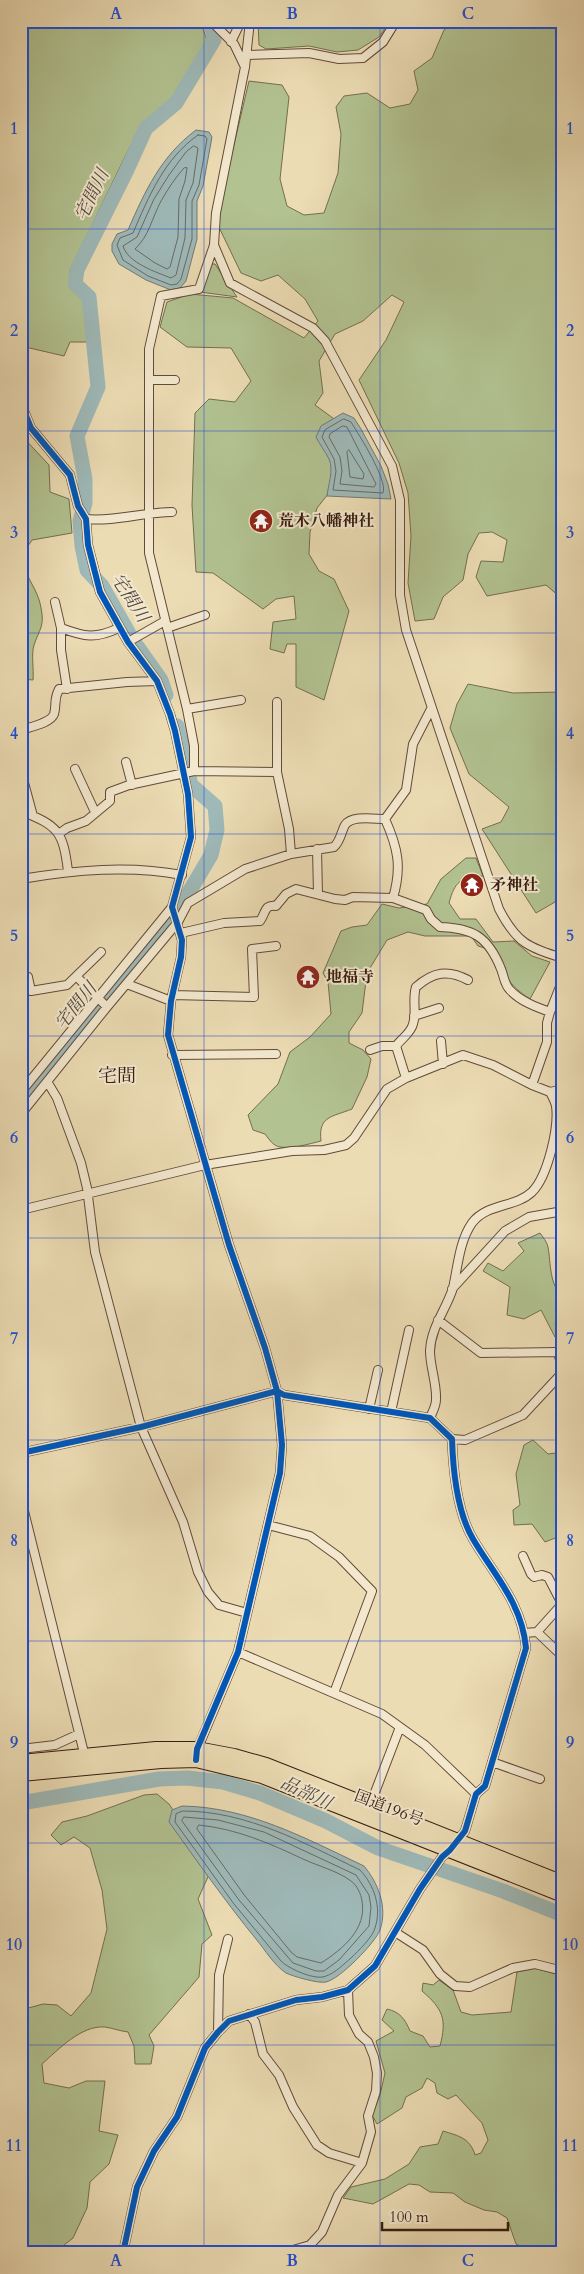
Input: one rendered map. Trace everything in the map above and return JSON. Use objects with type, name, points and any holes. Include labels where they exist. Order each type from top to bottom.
[{"type":"highway","name":"国道196号","points":[[21,1774],[156,1749],[197,1755],[234,1756],[266,1765],[368,1812],[454,1845],[563,1883]]},
{"type":"highway","name":"国道196号","points":[[21,1762],[86,1761]]},
{"type":"highway","name":"国道196号","points":[[454,1845],[563,1895]]},
{"type":"street","points":[[211,21],[231,42],[245,67]]},
{"type":"street","points":[[231,42],[240,21]]},
{"type":"street","points":[[21,1114],[48,1083],[101,1002],[172,907],[191,837],[188,772],[194,746],[187,709],[149,552],[149,349],[161,296],[199,288],[214,245],[216,213],[245,67],[250,21]]},
{"type":"street","points":[[246,55],[309,53],[340,59],[363,58],[383,42],[396,21]]},
{"type":"street","points":[[214,245],[230,283],[313,328],[325,340],[392,466],[400,500],[400,595],[406,630],[499,909],[507,924],[520,940],[536,950],[563,958]]},
{"type":"street","points":[[150,380],[175,380]]},
{"type":"street","points":[[21,404],[31,428],[70,474],[78,506],[86,518],[88,544],[100,592],[119,628],[157,681],[170,714],[188,772]]},
{"type":"street","points":[[86,518],[97,520],[149,512],[172,512]]},
{"type":"street","points":[[55,602],[61,628],[61,650],[67,689]]},
{"type":"street","points":[[128,642],[139,634],[166,624],[205,615]]},
{"type":"street","points":[[61,628],[93,637],[119,628]]},
{"type":"street","points":[[21,730],[50,720],[54,714],[54,699],[60,690],[127,682],[157,681]]},
{"type":"street","points":[[187,709],[242,700]]},
{"type":"street","points":[[277,702],[275,721],[277,772],[291,854]]},
{"type":"street","points":[[385,819],[406,790],[413,744],[431,709]]},
{"type":"street","points":[[21,750],[23,779],[33,816]]},
{"type":"street","points":[[126,762],[132,785]]},
{"type":"street","points":[[75,769],[95,812]]},
{"type":"street","points":[[60,833],[67,828],[86,821],[110,801],[110,792],[132,785],[188,772],[277,772]]},
{"type":"street","points":[[21,811],[33,816],[60,833],[64,844],[68,871]]},
{"type":"street","points":[[21,1092],[101,1002],[127,984],[178,922],[188,903],[245,869],[291,854],[334,846],[338,842],[346,824],[352,819],[385,819]]},
{"type":"street","points":[[385,819],[394,839],[399,863],[398,879],[393,898]]},
{"type":"street","points":[[317,849],[318,894]]},
{"type":"street","points":[[21,879],[68,871],[132,869],[155,870],[182,875]]},
{"type":"street","points":[[181,934],[224,923],[260,921],[266,908],[271,905],[276,906],[290,890],[296,889],[345,900],[354,897],[393,898],[426,910],[431,919],[440,927],[461,928],[477,935],[496,960],[505,983],[510,990],[529,1004],[550,1012]]},
{"type":"street","points":[[172,907],[181,934],[182,957],[171,998],[168,1036],[228,1244],[265,1348],[277,1391],[282,1445],[281,1464],[238,1652],[197,1755]]},
{"type":"street","points":[[127,984],[171,998],[254,997],[252,948],[276,946]]},
{"type":"street","points":[[21,978],[28,978],[31,991],[68,985],[102,952]]},
{"type":"street","points":[[396,1046],[413,1025],[416,987],[428,977],[438,973],[450,973],[468,980]]},
{"type":"street","points":[[78,977],[101,1002]]},
{"type":"street","points":[[532,1085],[547,1042],[547,1023],[550,1012],[563,979]]},
{"type":"street","points":[[414,1016],[439,1008]]},
{"type":"street","points":[[441,1041],[442,1064]]},
{"type":"street","points":[[370,1050],[382,1046],[396,1046]]},
{"type":"street","points":[[396,1046],[406,1078]]},
{"type":"street","points":[[172,1055],[276,1054]]},
{"type":"street","points":[[21,1210],[205,1165],[292,1151],[324,1150],[346,1145],[354,1138],[387,1089],[406,1078],[463,1055],[473,1057],[550,1092],[563,1089]]},
{"type":"street","points":[[48,1083],[57,1098],[70,1131],[88,1194],[95,1252],[141,1427],[183,1522],[198,1572],[208,1592],[218,1605],[247,1613]]},
{"type":"street","points":[[430,1418],[436,1401],[430,1353],[432,1334],[452,1289],[458,1255],[472,1223],[484,1212],[532,1192],[542,1177],[553,1145],[556,1105],[550,1092]]},
{"type":"street","points":[[452,1289],[505,1231],[529,1217],[563,1211]]},
{"type":"street","points":[[21,1453],[141,1427],[277,1391],[284,1395],[430,1418],[452,1439],[465,1440],[523,1415],[562,1372],[558,1352],[481,1353],[438,1320]]},
{"type":"street","points":[[391,1412],[409,1330]]},
{"type":"street","points":[[369,1409],[378,1370]]},
{"type":"street","points":[[123,2253],[137,2187],[154,2151],[177,2117],[205,2048],[230,2021],[296,2000],[322,1997],[348,1990],[375,1966],[431,1873],[442,1857],[465,1831],[476,1794],[485,1786],[526,1648],[524,1633],[501,1580],[472,1538],[462,1509],[453,1470],[452,1439]]},
{"type":"street","points":[[21,1499],[86,1761]]},
{"type":"street","points":[[268,1525],[310,1536],[339,1557],[372,1591],[334,1693]]},
{"type":"street","points":[[523,1556],[530,1574],[534,1577],[542,1575],[548,1577],[562,1603],[537,1632],[524,1633]]},
{"type":"street","points":[[537,1632],[560,1654],[563,1661]]},
{"type":"street","points":[[238,1652],[382,1714],[425,1745],[476,1794]]},
{"type":"street","points":[[368,1812],[400,1728]]},
{"type":"street","points":[[21,1749],[55,1745],[79,1734]]},
{"type":"street","points":[[492,1762],[540,1779]]},
{"type":"street","points":[[395,1932],[423,1950],[440,1974],[455,1986],[470,1987],[512,1968],[535,1964],[563,1971]]},
{"type":"street","points":[[218,2032],[220,1975],[228,1940]]},
{"type":"street","points":[[293,2250],[310,2245],[322,2232],[338,2195],[362,2163],[370,2132],[368,2116],[376,2091],[377,2072],[368,2042],[359,2034],[349,2015],[348,1990]]},
{"type":"street","points":[[249,2014],[255,2022],[263,2054],[285,2085],[293,2107],[317,2145],[329,2153],[362,2163]]},
{"type":"green space","points":[[21,21],[200,21],[207,40],[171,100],[141,124],[70,270],[70,285],[86,301],[89,342],[70,342],[64,356],[21,346]]},
{"type":"green space","points":[[258,21],[390,21],[379,37],[358,50],[337,52],[309,46],[266,49],[259,45]]},
{"type":"green space","points":[[456,21],[563,21],[563,611],[560,597],[546,585],[487,596],[476,577],[481,561],[503,562],[507,540],[492,532],[479,533],[468,554],[463,580],[443,597],[434,619],[415,621],[408,583],[411,536],[408,493],[399,463],[359,380],[386,340],[404,302],[392,295],[363,321],[335,334],[319,361],[323,393],[315,405],[337,421],[340,479],[317,508],[310,532],[309,554],[319,571],[334,579],[349,611],[324,700],[296,687],[296,644],[287,644],[284,653],[270,649],[273,622],[296,619],[294,596],[276,599],[263,609],[213,573],[196,572],[192,505],[195,413],[209,399],[235,402],[251,381],[231,348],[187,347],[160,327],[167,302],[190,294],[233,298],[304,338],[318,321],[305,299],[278,275],[261,281],[241,273],[216,221],[249,81],[282,85],[289,97],[280,179],[287,206],[304,215],[324,213],[338,173],[341,134],[336,107],[344,96],[367,93],[390,108],[410,104],[418,90],[414,71],[432,58],[444,30]]},
{"type":"green space","points":[[210,264],[215,264],[237,297],[200,292]]},
{"type":"green space","points":[[21,435],[49,465],[50,492],[69,499],[72,533],[32,540],[26,550],[25,567],[39,598],[42,614],[41,628],[33,649],[33,680],[21,679]]},
{"type":"green space","points":[[468,684],[513,693],[563,692],[563,881],[560,882],[555,902],[536,913],[482,829],[501,822],[509,807],[469,774],[450,728],[457,704]]},
{"type":"green space","points":[[466,858],[476,858],[483,876],[469,878],[456,885],[449,903],[460,919],[476,919],[493,942],[514,941],[532,956],[550,962],[530,999],[511,984],[494,951],[478,946],[471,936],[425,936],[408,932],[387,940],[367,973],[362,1013],[349,1032],[349,1043],[363,1050],[371,1059],[367,1077],[352,1109],[333,1116],[324,1122],[321,1141],[306,1145],[278,1146],[271,1142],[265,1134],[253,1130],[248,1115],[278,1084],[290,1052],[310,1037],[331,1014],[328,982],[323,973],[341,931],[367,925],[382,904],[399,908],[427,904],[441,879]]},
{"type":"green space","points":[[540,1233],[547,1245],[551,1274],[555,1286],[563,1297],[563,1320],[555,1323],[560,1335],[555,1337],[541,1310],[524,1319],[507,1315],[510,1287],[483,1271],[488,1263],[503,1271],[524,1251],[518,1243]]},
{"type":"green space","points":[[533,1440],[548,1454],[563,1452],[563,1535],[545,1542],[532,1524],[514,1525],[513,1510],[520,1505],[516,1474],[524,1445]]},
{"type":"green space","points":[[157,1794],[169,1804],[212,1868],[198,1899],[212,1935],[202,1944],[199,1977],[149,2035],[154,2046],[151,2064],[135,2064],[134,2046],[128,2032],[96,2027],[70,2040],[42,2064],[44,2083],[69,2088],[86,2081],[105,2081],[99,2131],[118,2135],[109,2164],[90,2182],[87,2208],[73,2238],[54,2253],[21,2253],[21,2010],[43,2004],[57,2005],[71,2016],[91,1993],[107,1929],[102,1890],[90,1848],[74,1837],[61,1845],[51,1835],[62,1822],[87,1816],[144,1795]]},
{"type":"green space","points":[[534,1968],[563,1976],[563,2253],[535,2253],[516,2244],[507,2218],[497,2212],[484,2210],[465,2202],[453,2193],[430,2192],[419,2185],[409,2184],[373,2204],[343,2198],[351,2187],[385,2179],[409,2164],[420,2147],[438,2144],[443,2131],[459,2136],[467,2141],[475,2155],[481,2153],[488,2140],[482,2123],[456,2095],[448,2099],[437,2093],[435,2083],[427,2078],[422,2088],[406,2097],[402,2108],[377,2124],[372,2115],[380,2095],[385,2073],[376,2041],[394,2031],[382,2020],[387,2009],[399,2014],[410,2031],[423,2036],[430,2047],[440,2046],[443,2029],[442,2015],[435,2003],[422,1991],[423,1983],[433,1985],[439,1980],[453,1990],[461,2012],[472,2015],[511,2012],[517,1972]]},
{"type":"water","points":[[196,130],[209,132],[212,137],[203,186],[197,201],[197,239],[186,281],[180,288],[171,290],[146,280],[119,264],[112,251],[112,244],[117,234],[128,230],[155,175],[173,151]]},
{"type":"water","points":[[343,413],[354,418],[361,429],[381,466],[391,499],[327,496],[331,473],[330,463],[316,437],[321,426]]},
{"type":"water","points":[[182,1806],[230,1812],[253,1818],[298,1835],[364,1866],[374,1880],[382,1904],[382,1921],[377,1936],[348,1968],[326,1982],[312,1981],[286,1973],[274,1962],[233,1910],[169,1822],[172,1810]]},
{"type":"waterway","name":"宅間川","points":[[166,695],[161,680],[132,639],[102,586],[87,570],[82,546],[80,521],[85,503],[85,479],[77,436],[98,387],[89,297],[75,284],[77,270],[146,128],[176,103],[214,40],[211,21]]},
{"type":"waterway","name":"宅間川","points":[[21,1104],[56,1064],[182,904],[211,855],[217,830],[215,806],[191,785],[177,726]]},
{"type":"waterway","name":"品部川","points":[[21,1803],[159,1779],[187,1778],[223,1782],[260,1793],[326,1821],[378,1848],[503,1891],[563,1915]]},
{"type":"cycle path","points":[[21,404],[31,428],[70,475],[78,506],[86,519],[88,545],[100,592],[128,642],[157,681],[175,731],[188,794],[191,837],[172,907],[182,940],[181,957],[171,1001],[168,1035],[229,1245],[265,1348],[277,1391],[282,1445],[280,1473],[238,1652],[197,1749],[196,1760]]},
{"type":"cycle path","points":[[21,1453],[141,1427],[277,1391],[284,1395],[430,1418],[452,1439],[453,1464],[463,1516],[473,1539],[513,1603],[519,1617],[526,1648],[485,1786],[476,1794],[465,1831],[442,1857],[420,1889],[375,1966],[348,1990],[322,1997],[296,2000],[229,2021],[205,2048],[177,2117],[154,2151],[137,2187],[123,2253]]},
{"type":"place","name":"荒木八幡神社","points":[[261,521]]},
{"type":"place","name":"矛神社","points":[[472,885]]},
{"type":"place","name":"地福寺","points":[[308,977]]},
{"type":"district","name":"宅間","points":[[117,1076]]}]
